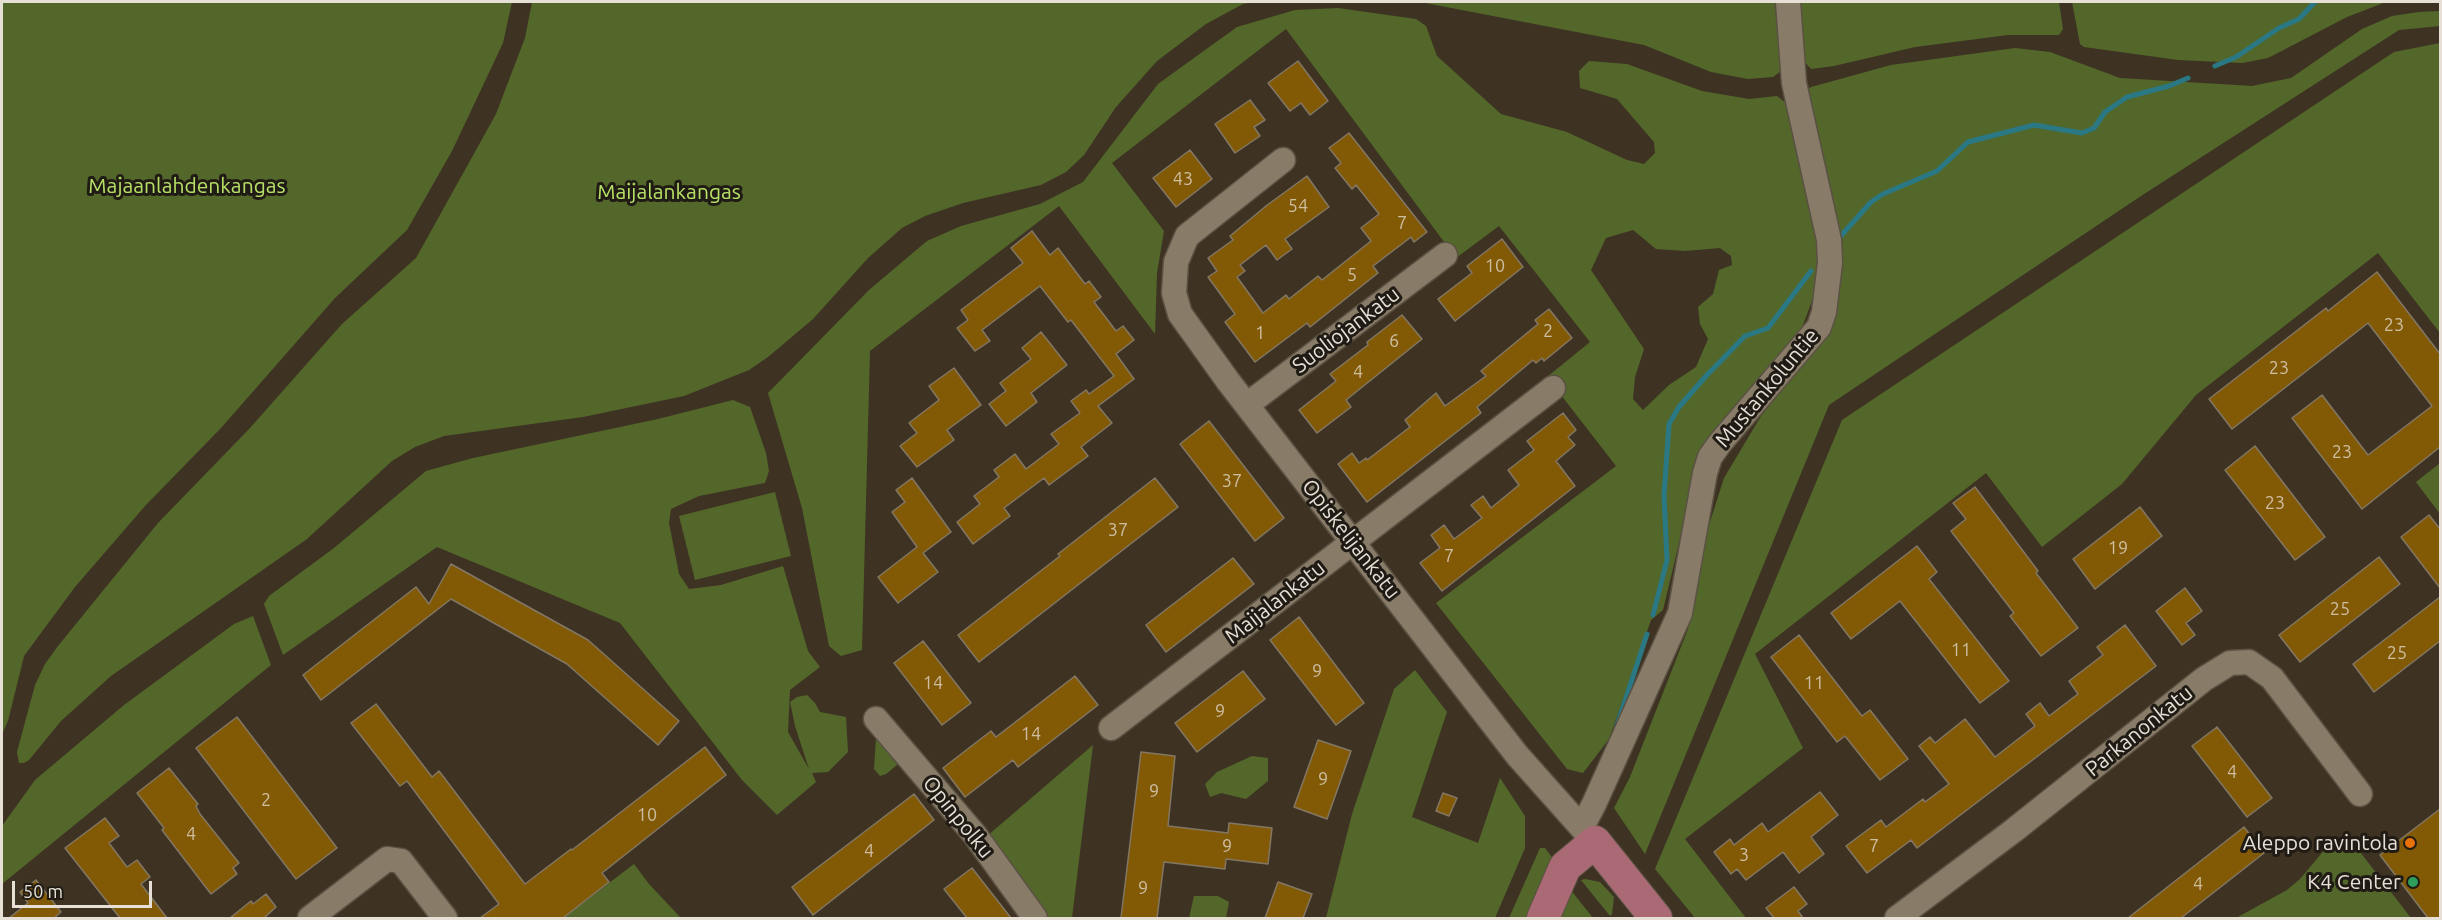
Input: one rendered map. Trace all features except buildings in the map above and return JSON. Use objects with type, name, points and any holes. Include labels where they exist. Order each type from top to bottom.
[{"type":"main road","points":[[1543,918],[1564,867],[1588,835]]},
{"type":"main road","name":"Opiskelijankatu","points":[[1588,835],[1656,918]]},
{"type":"street","name":"Mustankoluntie","points":[[1588,835],[1680,613],[1705,473],[1710,457],[1819,327],[1824,312],[1830,263],[1829,240],[1794,83],[1788,2]]},
{"type":"street","name":"Opiskelijankatu","points":[[1283,160],[1187,236],[1176,262],[1174,293],[1180,314],[1228,381],[1517,755],[1588,835]]},
{"type":"street","name":"Suoliojankatu","points":[[1248,404],[1445,255]]},
{"type":"street","name":"Maijalankatu","points":[[1111,728],[1553,388]]},
{"type":"street","name":"Parkanonkatu","points":[[1897,918],[2006,837],[2204,679],[2230,663],[2249,662],[2272,678],[2360,794]]},
{"type":"street","name":"Opinpolku","points":[[876,719],[975,835],[1035,918]]},
{"type":"street","points":[[310,918],[387,859],[401,861],[445,918]]},
{"type":"green space","name":"Majaanlahdenkangas","points":[[2,2],[512,2],[503,43],[452,151],[407,230],[335,298],[221,428],[145,506],[75,587],[24,656],[8,721],[2,734]]},
{"type":"green space","name":"Maijalankangas","points":[[532,2],[1255,2],[1243,4],[1206,24],[1157,61],[1116,107],[1084,155],[1066,172],[1041,185],[963,203],[925,216],[902,228],[868,258],[813,319],[749,370],[684,396],[583,417],[444,436],[415,447],[392,461],[307,539],[111,676],[61,721],[29,760],[19,763],[17,752],[35,685],[45,664],[58,646],[158,523],[250,428],[342,324],[416,258],[496,114],[525,38]]},
{"type":"green space","points":[[1420,2],[1783,2],[1781,71],[1773,77],[1748,79],[1711,72],[1644,45]]},
{"type":"green space","points":[[1798,2],[2059,2],[2063,29],[2059,35],[2008,35],[1915,47],[1834,66],[1811,69],[1802,59]]},
{"type":"green space","points":[[2072,2],[2386,2],[2347,17],[2268,58],[2242,63],[2178,60],[2084,47],[2080,44]]},
{"type":"green space","points":[[1338,8],[1416,19],[1426,26],[1437,56],[1501,114],[1567,132],[1627,160],[1644,164],[1655,153],[1654,142],[1617,99],[1580,88],[1579,71],[1589,61],[1627,64],[1702,91],[1749,99],[1777,96],[1791,107],[1816,215],[1820,274],[1816,290],[1800,333],[1696,472],[1663,610],[1651,620],[1609,739],[1583,773],[1567,769],[1436,603],[1616,466],[1547,377],[1590,342],[1499,226],[1456,258],[1286,29],[1112,163],[1164,231],[1157,273],[1155,334],[1059,206],[870,351],[862,650],[841,656],[829,646],[802,508],[768,393],[869,290],[927,241],[961,226],[1040,204],[1083,182],[1158,84],[1237,27],[1295,10]],"holes":[[[1633,230],[1656,249],[1685,251],[1720,248],[1731,256],[1732,265],[1719,270],[1713,294],[1698,307],[1700,324],[1708,339],[1696,367],[1669,385],[1643,410],[1633,399],[1635,377],[1644,349],[1591,270],[1606,238]]]},
{"type":"green space","points":[[2440,11],[2440,26],[2399,30],[2141,196],[1829,405],[1645,854],[1614,808],[1630,777],[1688,629],[1701,550],[1724,478],[1761,416],[1825,337],[1838,288],[1804,92],[1811,87],[1891,65],[2015,48],[2050,52],[2120,78],[2252,86],[2291,78],[2362,29],[2392,16]]},
{"type":"green space","points":[[2440,43],[2440,333],[2378,253],[2196,395],[2122,484],[2042,547],[1986,473],[1755,654],[1803,748],[1685,839],[1746,918],[1695,918],[1655,869],[1842,420],[2394,52]]},
{"type":"green space","points":[[733,400],[750,407],[766,453],[769,471],[765,483],[699,496],[671,509],[669,523],[679,574],[689,589],[721,585],[783,566],[808,651],[820,667],[790,690],[788,732],[809,769],[790,702],[797,697],[807,695],[820,712],[846,717],[848,752],[828,772],[812,773],[816,782],[777,815],[742,780],[620,623],[437,547],[283,655],[264,604],[269,596],[334,548],[426,471],[473,458],[658,419]]},
{"type":"green space","points":[[2440,463],[2440,514],[2416,482]]},
{"type":"green space","points":[[775,492],[791,556],[695,580],[679,516]]},
{"type":"green space","points":[[253,616],[271,665],[2,884],[2,826],[35,780],[124,705],[234,624]]},
{"type":"green space","points":[[1415,670],[1447,712],[1412,817],[1478,843],[1500,778],[1525,816],[1525,848],[1495,918],[1326,918],[1352,814],[1394,689]]},
{"type":"green space","points":[[878,736],[902,761],[880,776],[874,769]]},
{"type":"green space","points":[[1093,745],[1072,918],[1044,918],[986,837]]},
{"type":"green space","points":[[1252,756],[1268,758],[1268,781],[1246,799],[1221,793],[1210,797],[1205,784],[1217,772]]},
{"type":"green space","points":[[2350,839],[2411,918],[2236,918],[2287,890],[2300,879],[2326,848],[2336,846],[2339,848]]},
{"type":"green space","points":[[1540,848],[1545,848],[1554,860],[1532,918],[1509,918]]},
{"type":"green space","points":[[634,864],[649,884],[681,918],[563,918]]},
{"type":"green space","points":[[1581,880],[1600,882],[1614,897],[1610,916]]},
{"type":"green space","points":[[1570,889],[1593,918],[1557,918]]},
{"type":"green space","points":[[1194,896],[1218,896],[1229,902],[1226,918],[1189,918]]},
{"type":"waterway","points":[[2215,66],[2236,57],[2279,28],[2299,19],[2315,2]]},
{"type":"waterway","points":[[1839,238],[1871,202],[1883,194],[1937,171],[1968,142],[2034,125],[2082,133],[2094,128],[2105,112],[2127,97],[2169,86],[2188,78]]},
{"type":"waterway","points":[[1653,615],[1667,560],[1664,495],[1669,424],[1679,407],[1745,336],[1768,328],[1811,271]]},
{"type":"waterway","points":[[1616,728],[1647,634]]},
{"type":"place","name":"Aleppo ravintola","points":[[2410,843]]},
{"type":"place","name":"K4 Center","points":[[2413,882]]}]
